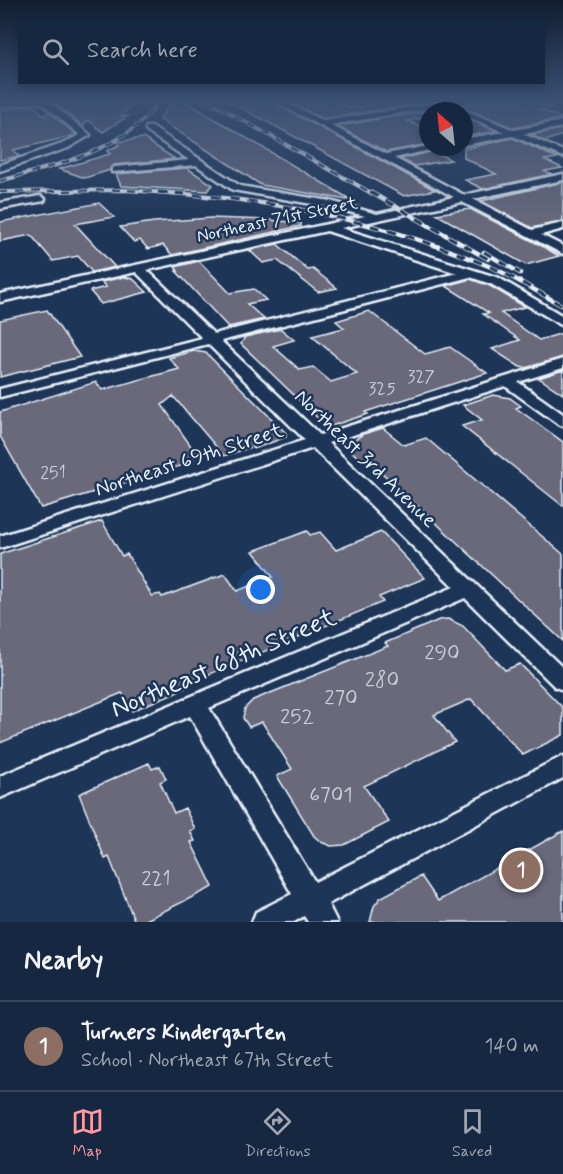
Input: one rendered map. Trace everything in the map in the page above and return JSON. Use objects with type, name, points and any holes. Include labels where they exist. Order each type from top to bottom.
[{"type":"street","points":[[0,168],[71,143]]},
{"type":"street","points":[[169,143],[237,188],[330,204],[375,216]]},
{"type":"street","points":[[358,143],[563,251]]},
{"type":"street","points":[[537,143],[563,154]]},
{"type":"street","points":[[385,157],[419,151]]},
{"type":"street","points":[[115,170],[196,162]]},
{"type":"street","name":"Northeast 71st Street","points":[[0,298],[325,226],[563,177]]},
{"type":"street","points":[[0,206],[40,199]]},
{"type":"street","points":[[325,226],[495,281],[563,322]]},
{"type":"street","points":[[530,234],[563,226]]},
{"type":"street","name":"Northeast 3rd Avenue","points":[[138,268],[563,681]]},
{"type":"street","points":[[0,393],[471,273]]},
{"type":"street","name":"Northeast 69th Street","points":[[0,543],[563,363]]},
{"type":"street","points":[[507,381],[563,421]]},
{"type":"street","name":"Northeast 68th Street","points":[[0,788],[468,590]]},
{"type":"street","points":[[195,704],[323,922]]},
{"type":"street","points":[[266,922],[563,766]]},
{"type":"building","points":[[0,143],[42,143],[13,150],[19,156],[0,160]]},
{"type":"building","points":[[117,143],[151,143],[175,159],[114,165],[110,170],[85,178],[59,169],[110,154],[107,151],[119,145]]},
{"type":"building","points":[[196,143],[255,143],[353,201],[261,185]]},
{"type":"building","points":[[306,143],[349,143],[435,190],[404,196]]},
{"type":"building","points":[[369,143],[419,143],[419,146],[386,152]]},
{"type":"building","points":[[491,143],[524,143],[557,158],[545,160],[562,168],[545,171],[552,174],[483,189],[465,180],[496,174],[464,156],[473,156],[473,147]]},
{"type":"building","points":[[419,155],[444,156],[451,160],[415,166],[400,159]]},
{"type":"building","points":[[187,168],[213,185],[207,191],[121,186],[116,174]]},
{"type":"building","points":[[563,182],[563,221],[532,228],[481,201]]},
{"type":"building","points":[[99,203],[114,217],[75,224],[115,267],[92,272],[78,256],[53,261],[31,235],[0,241],[0,222]]},
{"type":"building","points":[[470,209],[559,256],[526,265],[436,214]]},
{"type":"building","points":[[211,218],[268,220],[301,223],[301,226],[172,255],[163,245],[148,249],[140,240],[134,242],[120,227],[154,222]]},
{"type":"building","points":[[277,244],[308,270],[313,269],[337,288],[318,292],[277,260],[263,263],[249,250]]},
{"type":"building","points":[[199,261],[230,293],[254,289],[266,300],[247,304],[264,319],[228,327],[176,271],[178,271],[175,267]]},
{"type":"building","points":[[124,277],[133,279],[147,292],[101,304],[90,291],[106,287],[101,282]]},
{"type":"building","points":[[470,279],[490,286],[525,307],[501,313],[539,340],[563,333],[563,357],[525,368],[492,349],[520,340],[483,314],[489,313],[446,286]]},
{"type":"building","points":[[47,310],[80,357],[0,377],[0,320]]},
{"type":"building","points":[[369,311],[425,354],[450,347],[487,373],[365,412],[368,414],[331,426],[325,425],[241,344],[245,337],[281,329],[294,340],[273,346],[300,370],[313,367],[331,382],[357,374],[312,336],[344,328],[336,321]]},
{"type":"building","points":[[194,351],[206,353],[286,433],[286,437],[254,449],[252,447],[224,456],[173,396],[162,405],[198,456],[191,458],[193,462],[41,508],[0,436],[0,412],[96,382],[102,390],[179,369],[169,358]]},
{"type":"building","points":[[563,370],[563,394],[539,378]]},
{"type":"building","points":[[493,395],[510,398],[521,406],[516,408],[563,442],[563,506],[462,426],[482,420],[463,405]]},
{"type":"building","points":[[383,428],[404,445],[426,438],[563,554],[563,641],[366,458],[360,459],[350,450],[351,443],[363,434]]},
{"type":"building","points":[[102,521],[122,556],[127,554],[152,596],[160,594],[162,597],[225,574],[237,591],[273,577],[253,551],[307,531],[310,535],[320,532],[336,550],[381,532],[425,578],[379,597],[383,602],[188,683],[190,686],[132,711],[122,693],[0,743],[0,554]]},
{"type":"building","points":[[448,619],[463,626],[505,670],[520,664],[563,708],[563,735],[523,755],[471,699],[434,715],[455,742],[364,786],[389,822],[344,845],[331,846],[321,842],[314,836],[277,776],[292,769],[262,722],[249,727],[243,718],[245,708],[253,700],[388,646],[385,643],[439,620]]},
{"type":"building","points":[[149,763],[152,769],[160,766],[166,779],[160,782],[174,813],[185,808],[195,829],[190,831],[195,841],[191,842],[213,887],[142,922],[135,922],[109,857],[105,859],[79,794]]},
{"type":"building","points":[[563,831],[563,922],[370,922],[374,906],[380,898],[421,876],[438,901]]},
{"type":"railway","points":[[0,181],[66,162],[111,143]]},
{"type":"railway","points":[[283,143],[373,194]]},
{"type":"railway","points":[[0,192],[124,190],[184,194]]},
{"type":"railway","points":[[158,192],[243,200],[328,215],[369,225],[451,251],[491,267],[563,306]]},
{"type":"railway","points":[[370,192],[488,259]]},
{"type":"railway","points":[[484,252],[520,273]]},
{"type":"place","name":"Turners Kindergarten","points":[[521,870]]}]
